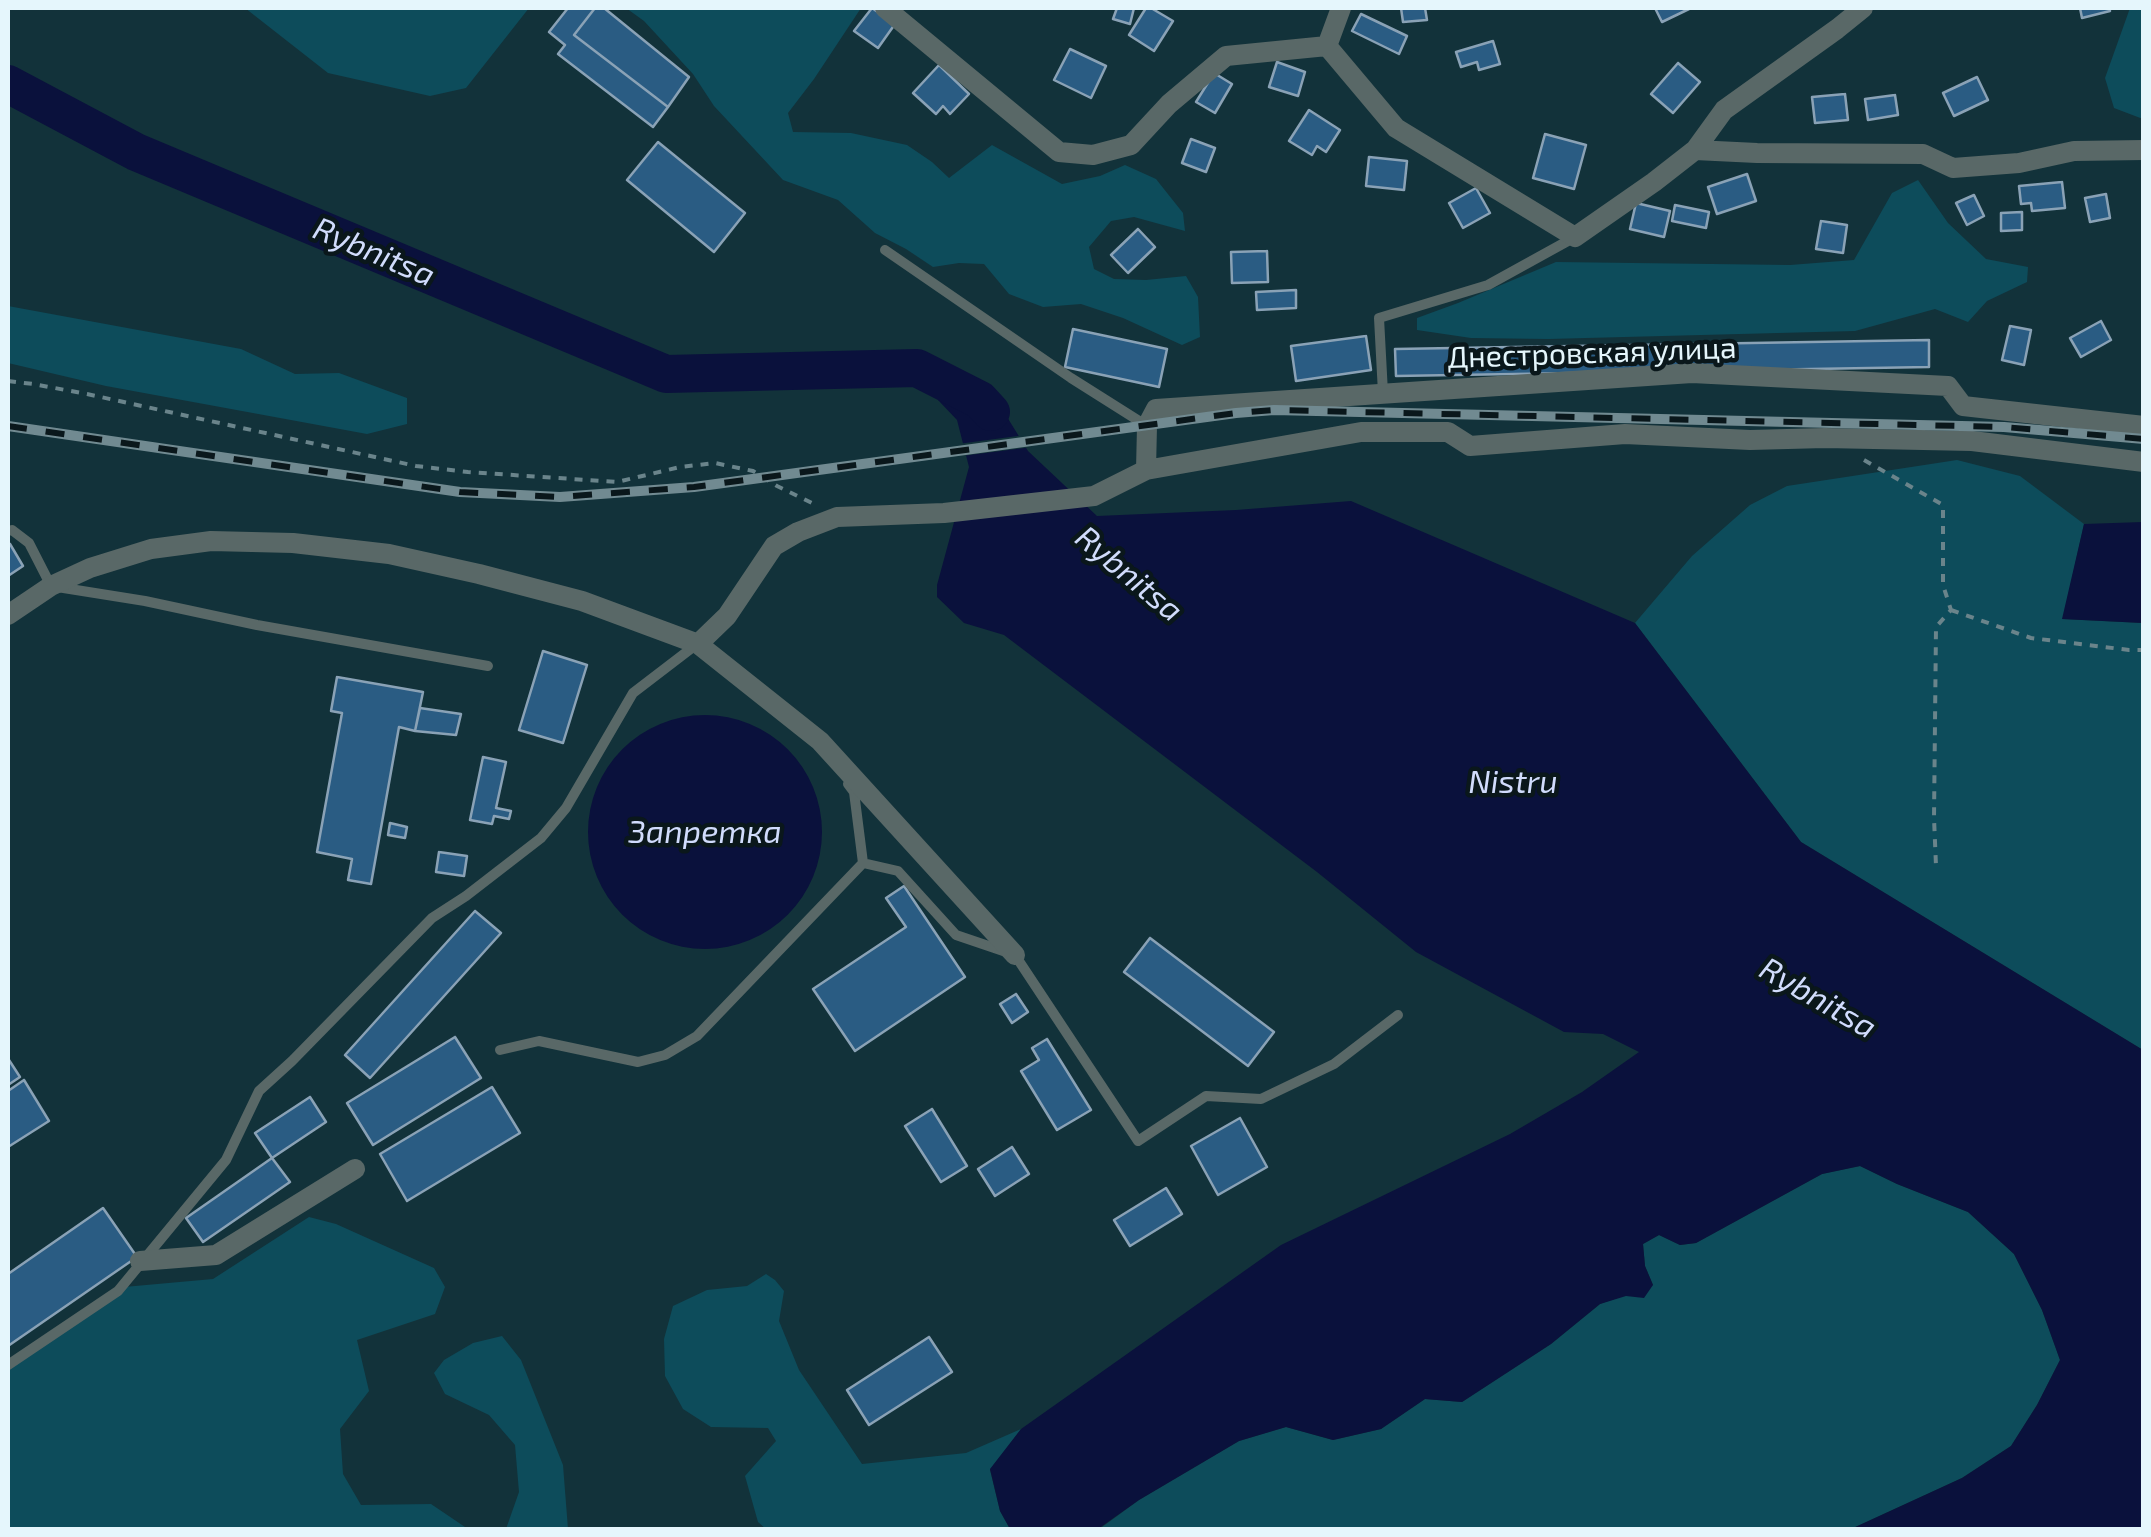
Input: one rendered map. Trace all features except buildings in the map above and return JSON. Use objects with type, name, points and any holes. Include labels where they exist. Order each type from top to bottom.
[{"type":"street","points":[[884,8],[1058,152],[1093,156],[1130,145],[1169,104],[1226,56],[1327,46]]},
{"type":"street","points":[[1327,46],[1342,8]]},
{"type":"street","points":[[1327,46],[1396,128],[1576,237],[1695,150],[1724,110],[1863,8]]},
{"type":"street","points":[[1695,150],[1922,154],[1953,168],[2019,163],[2074,151],[2144,150]]},
{"type":"street","name":"Днестровская улица","points":[[1147,426],[1156,409],[1692,373],[1948,386],[1963,406],[2144,426]]},
{"type":"street","points":[[1146,470],[1147,426]]},
{"type":"street","points":[[698,644],[727,616],[774,546],[837,517],[944,513],[1094,496],[1146,470],[1361,432],[1448,432],[1470,446],[1626,434],[1750,440],[1972,441],[2144,462]]},
{"type":"street","points":[[8,614],[51,586],[90,568],[151,549],[211,541],[293,543],[389,554],[582,600],[698,644],[820,741],[1015,955]]},
{"type":"street","points":[[140,1261],[216,1255],[355,1169]]},
{"type":"lane","points":[[1383,393],[1379,318],[1488,285],[1576,237]]},
{"type":"lane","points":[[885,250],[1147,426]]},
{"type":"lane","points":[[8,531],[29,543],[51,586],[488,666]]},
{"type":"lane","points":[[8,1364],[118,1291],[226,1160],[260,1090],[432,918],[541,838],[566,808],[634,693],[698,644]]},
{"type":"lane","points":[[820,741],[854,792],[864,863]]},
{"type":"lane","points":[[864,863],[898,871],[956,934],[1015,955],[1138,1141],[1206,1096],[1261,1099],[1334,1064],[1398,1015]]},
{"type":"lane","points":[[500,1050],[539,1041],[638,1062],[666,1055],[697,1036],[864,863]]},
{"type":"path","points":[[8,381],[416,466],[617,482],[715,463],[753,471],[837,517]]},
{"type":"path","points":[[1859,457],[1943,505],[1943,585],[1951,610]]},
{"type":"path","points":[[1951,610],[2031,638],[2144,650]]},
{"type":"path","points":[[1936,866],[1936,627],[1951,610]]},
{"type":"shaded area","points":[[245,8],[529,8],[466,88],[430,96],[328,73]]},
{"type":"shaded area","points":[[626,8],[861,8],[788,113],[793,132],[851,133],[907,145],[949,178],[992,145],[1062,184],[1100,176],[1125,165],[1156,179],[1183,213],[1185,231],[1134,217],[1111,221],[1089,247],[1094,269],[1114,279],[1186,276],[1198,297],[1200,337],[1182,345],[1081,304],[1043,307],[1009,294],[984,264],[933,267],[875,233],[838,200],[783,180],[714,106],[693,74],[644,21]]},
{"type":"shaded area","points":[[2130,8],[2143,8],[2143,119],[2114,108],[2105,78]]},
{"type":"shaded area","points":[[1918,180],[1948,223],[1986,259],[2028,267],[2027,282],[1987,301],[1968,322],[1935,309],[1855,331],[1548,339],[1471,338],[1417,330],[1417,318],[1556,262],[1790,265],[1854,260],[1892,193]]},
{"type":"shaded area","points":[[8,306],[241,349],[295,374],[339,373],[407,398],[407,424],[367,434],[106,386],[8,363]]},
{"type":"shaded area","points":[[1957,460],[2020,476],[2084,524],[2063,619],[2143,623],[2143,1050],[1801,842],[1635,623],[1692,556],[1750,505],[1787,486]]},
{"type":"shaded area","points":[[1860,1166],[1968,1212],[2014,1254],[2042,1310],[2060,1360],[2011,1446],[1962,1478],[1851,1529],[1098,1530],[1139,1500],[1239,1441],[1286,1427],[1333,1440],[1381,1429],[1425,1399],[1462,1402],[1551,1344],[1600,1304],[1653,1285],[1645,1266],[1643,1244],[1659,1235],[1680,1245],[1696,1243],[1822,1174]]},
{"type":"shaded area","points":[[309,1217],[336,1224],[434,1268],[445,1287],[435,1314],[357,1340],[369,1391],[340,1429],[343,1474],[361,1505],[431,1504],[468,1529],[8,1530],[8,1364],[124,1287],[213,1279]]},
{"type":"shaded area","points":[[766,1274],[784,1291],[779,1321],[799,1370],[862,1464],[966,1453],[1021,1429],[990,1470],[1000,1511],[1010,1529],[766,1529],[758,1522],[745,1476],[776,1441],[768,1428],[711,1427],[683,1409],[665,1376],[664,1339],[673,1306],[707,1290],[747,1286]]},
{"type":"shaded area","points":[[502,1336],[521,1360],[563,1465],[568,1529],[506,1529],[519,1492],[515,1445],[489,1415],[445,1394],[434,1373],[444,1360],[473,1343]]},
{"type":"water","name":"Nistru","points":[[960,372],[999,404],[1028,451],[1097,516],[1351,501],[1635,623],[1801,842],[2143,1050],[2143,1529],[1851,1529],[1962,1478],[2011,1446],[2060,1360],[2042,1310],[2014,1254],[1968,1212],[1860,1166],[1822,1174],[1696,1243],[1680,1245],[1659,1235],[1643,1244],[1645,1266],[1653,1285],[1644,1298],[1626,1296],[1600,1304],[1551,1344],[1462,1402],[1425,1399],[1381,1429],[1333,1440],[1286,1427],[1239,1441],[1098,1529],[1010,1529],[1000,1511],[990,1469],[1021,1429],[1281,1245],[1510,1134],[1582,1092],[1639,1052],[1603,1034],[1564,1032],[1416,952],[1317,872],[1004,635],[964,623],[937,597],[969,467],[957,420],[938,400]]},
{"type":"water","points":[[2143,522],[2143,623],[2062,619],[2084,524]]},
{"type":"water","name":"Запретка","points":[[705,715],[750,724],[788,749],[813,787],[822,832],[813,877],[788,915],[750,940],[705,949],[660,940],[622,915],[597,877],[588,832],[597,787],[622,749],[660,724]]},
{"type":"pier","points":[[1025,435],[1032,447],[962,456],[958,444]]},
{"type":"waterway","name":"Rybnitsa","points":[[8,84],[136,152],[666,374],[917,368],[980,400],[991,412]]},
{"type":"railway","points":[[8,426],[460,492],[560,497],[694,487],[1274,410],[2004,427],[2144,439]]}]
